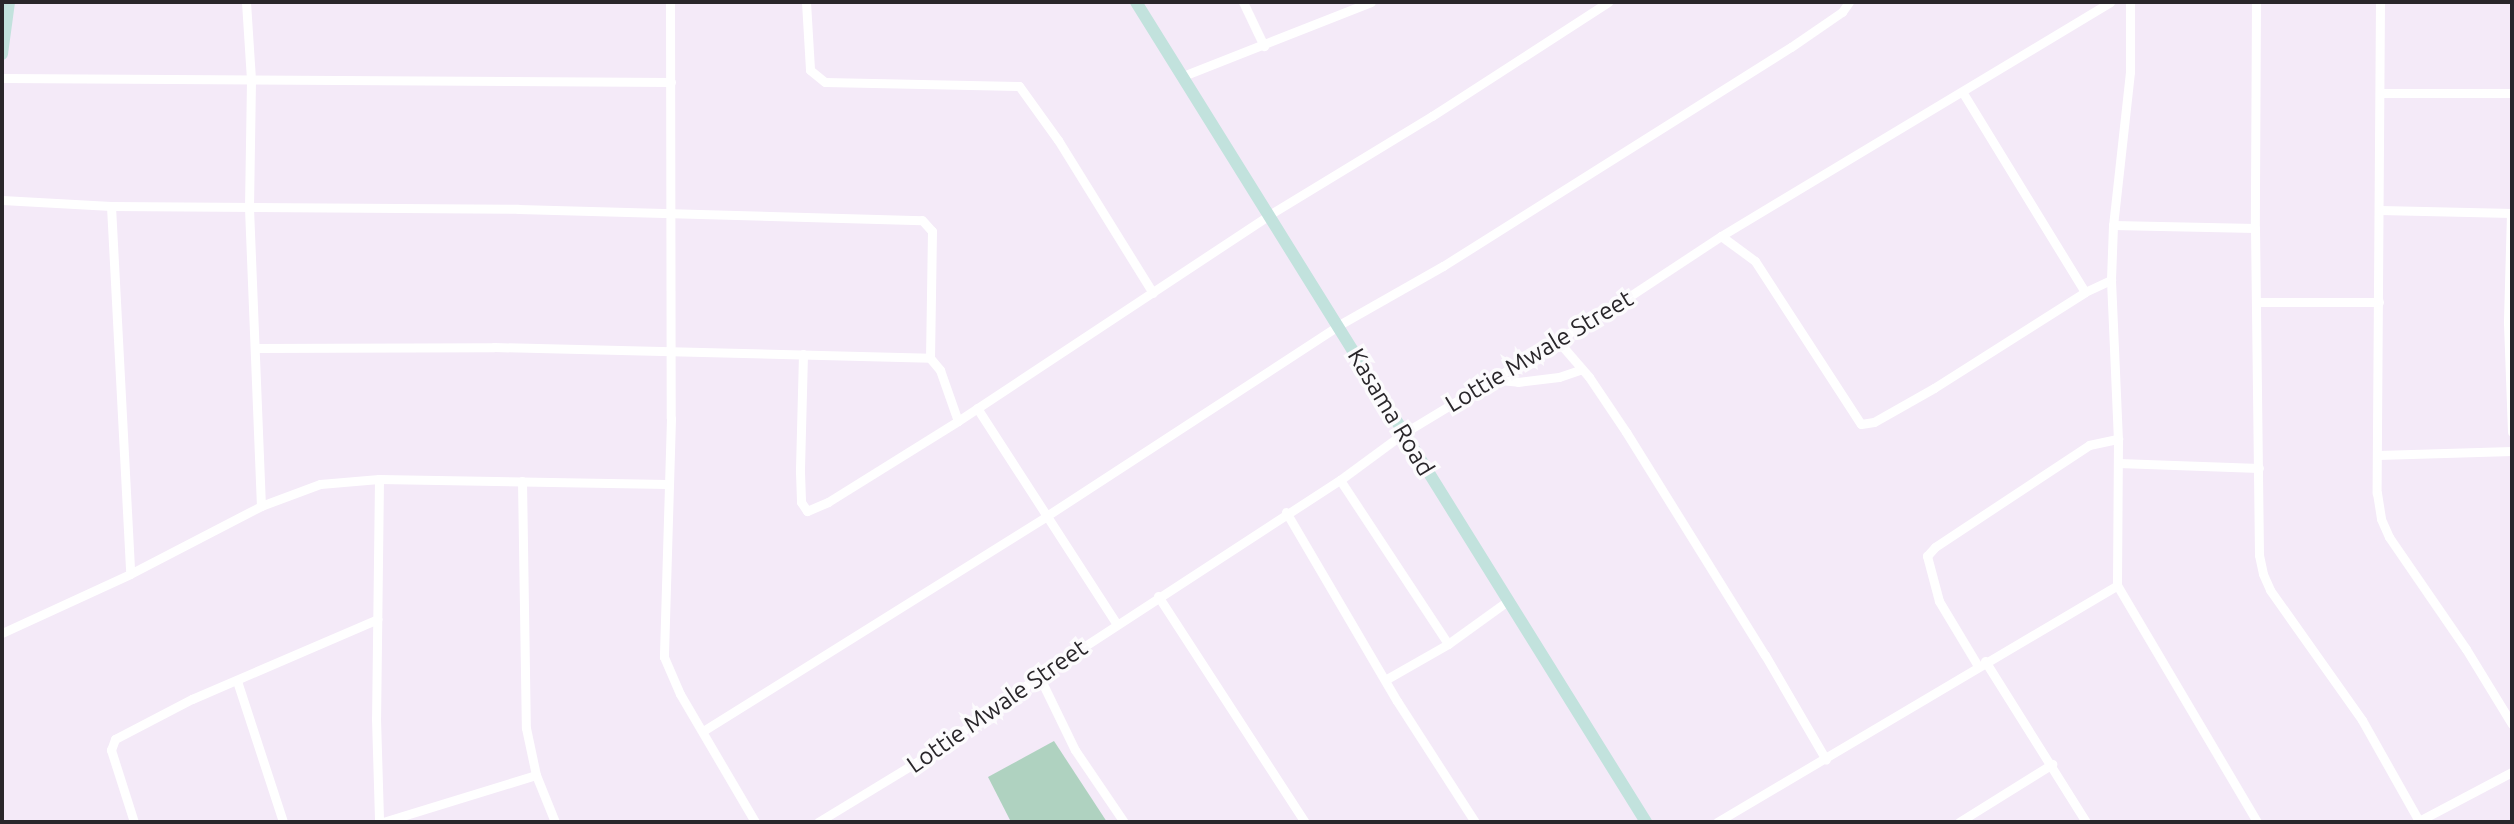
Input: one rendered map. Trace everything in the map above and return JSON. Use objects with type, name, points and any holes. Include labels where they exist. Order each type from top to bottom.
[{"type":"street","points":[[246,2],[251,80],[249,208],[261,506]]},
{"type":"street","points":[[670,2],[671,350],[664,657],[680,694],[755,822]]},
{"type":"street","points":[[806,2],[810,70],[825,82],[1019,86],[1058,140],[1153,293]]},
{"type":"street","name":"Kasama Road","points":[[1136,2],[1646,822]]},
{"type":"street","points":[[1243,2],[1264,46]]},
{"type":"street","points":[[1183,76],[1371,2]]},
{"type":"street","points":[[803,354],[800,472],[804,511],[828,502],[958,421],[1269,215],[1500,74],[1608,2]]},
{"type":"street","points":[[703,731],[1045,517],[1339,325],[1443,266],[1791,47],[1842,12],[1849,2]]},
{"type":"street","name":"Lottie Mwale Street","points":[[818,822],[935,751],[1116,623],[1340,480],[1404,433],[1721,236],[2110,2]]},
{"type":"street","points":[[2130,2],[2130,72],[2113,225],[2111,280],[2118,439],[2117,585],[2257,822]]},
{"type":"street","points":[[2256,2],[2259,555],[2270,590],[2362,720],[2418,822],[2512,772]]},
{"type":"street","points":[[2380,2],[2382,93],[2377,493],[2381,519],[2389,537],[2466,649],[2512,724]]},
{"type":"street","points":[[2,54],[7,7]]},
{"type":"street","points":[[2,78],[671,82]]},
{"type":"street","points":[[1963,93],[2085,292]]},
{"type":"street","points":[[2382,93],[2512,93]]},
{"type":"street","points":[[2,200],[111,206],[670,212],[922,220],[932,231],[930,358],[940,370],[958,421]]},
{"type":"street","points":[[111,206],[130,574]]},
{"type":"street","points":[[2380,210],[2511,213],[2512,432]]},
{"type":"street","points":[[2113,225],[2255,228]]},
{"type":"street","points":[[1721,236],[1755,261],[1861,424],[1874,422],[1934,388],[2085,292],[2111,280]]},
{"type":"street","points":[[2258,302],[2379,302]]},
{"type":"street","points":[[1557,340],[1582,369],[1626,432],[1765,655],[1826,760]]},
{"type":"street","points":[[255,348],[671,350],[930,358]]},
{"type":"street","points":[[1491,379],[1518,382],[1559,377],[1582,369]]},
{"type":"street","points":[[977,408],[1116,623]]},
{"type":"street","points":[[2086,822],[2052,764],[1939,601],[1927,556],[1935,547],[2089,445],[2118,439]]},
{"type":"street","points":[[2378,455],[2512,451]]},
{"type":"street","points":[[2118,463],[2259,468]]},
{"type":"street","points":[[2,633],[130,574],[261,506],[320,484],[379,479],[667,484]]},
{"type":"street","points":[[379,479],[376,718],[381,822],[536,775]]},
{"type":"street","points":[[1340,480],[1448,644]]},
{"type":"street","points":[[522,481],[523,690],[529,750],[555,822]]},
{"type":"street","points":[[1286,512],[1385,680],[1475,822]]},
{"type":"street","points":[[1717,822],[2117,585]]},
{"type":"street","points":[[1158,596],[1305,822]]},
{"type":"street","points":[[1385,680],[1448,644],[1509,600]]},
{"type":"street","points":[[134,822],[111,750],[115,739],[166,711],[378,619]]},
{"type":"street","points":[[1039,676],[1075,750],[1124,822]]},
{"type":"street","points":[[237,681],[283,822]]},
{"type":"street","points":[[1959,822],[2052,764]]},
{"type":"green space","points":[[1054,741],[1107,822],[1011,822],[988,777]]}]
